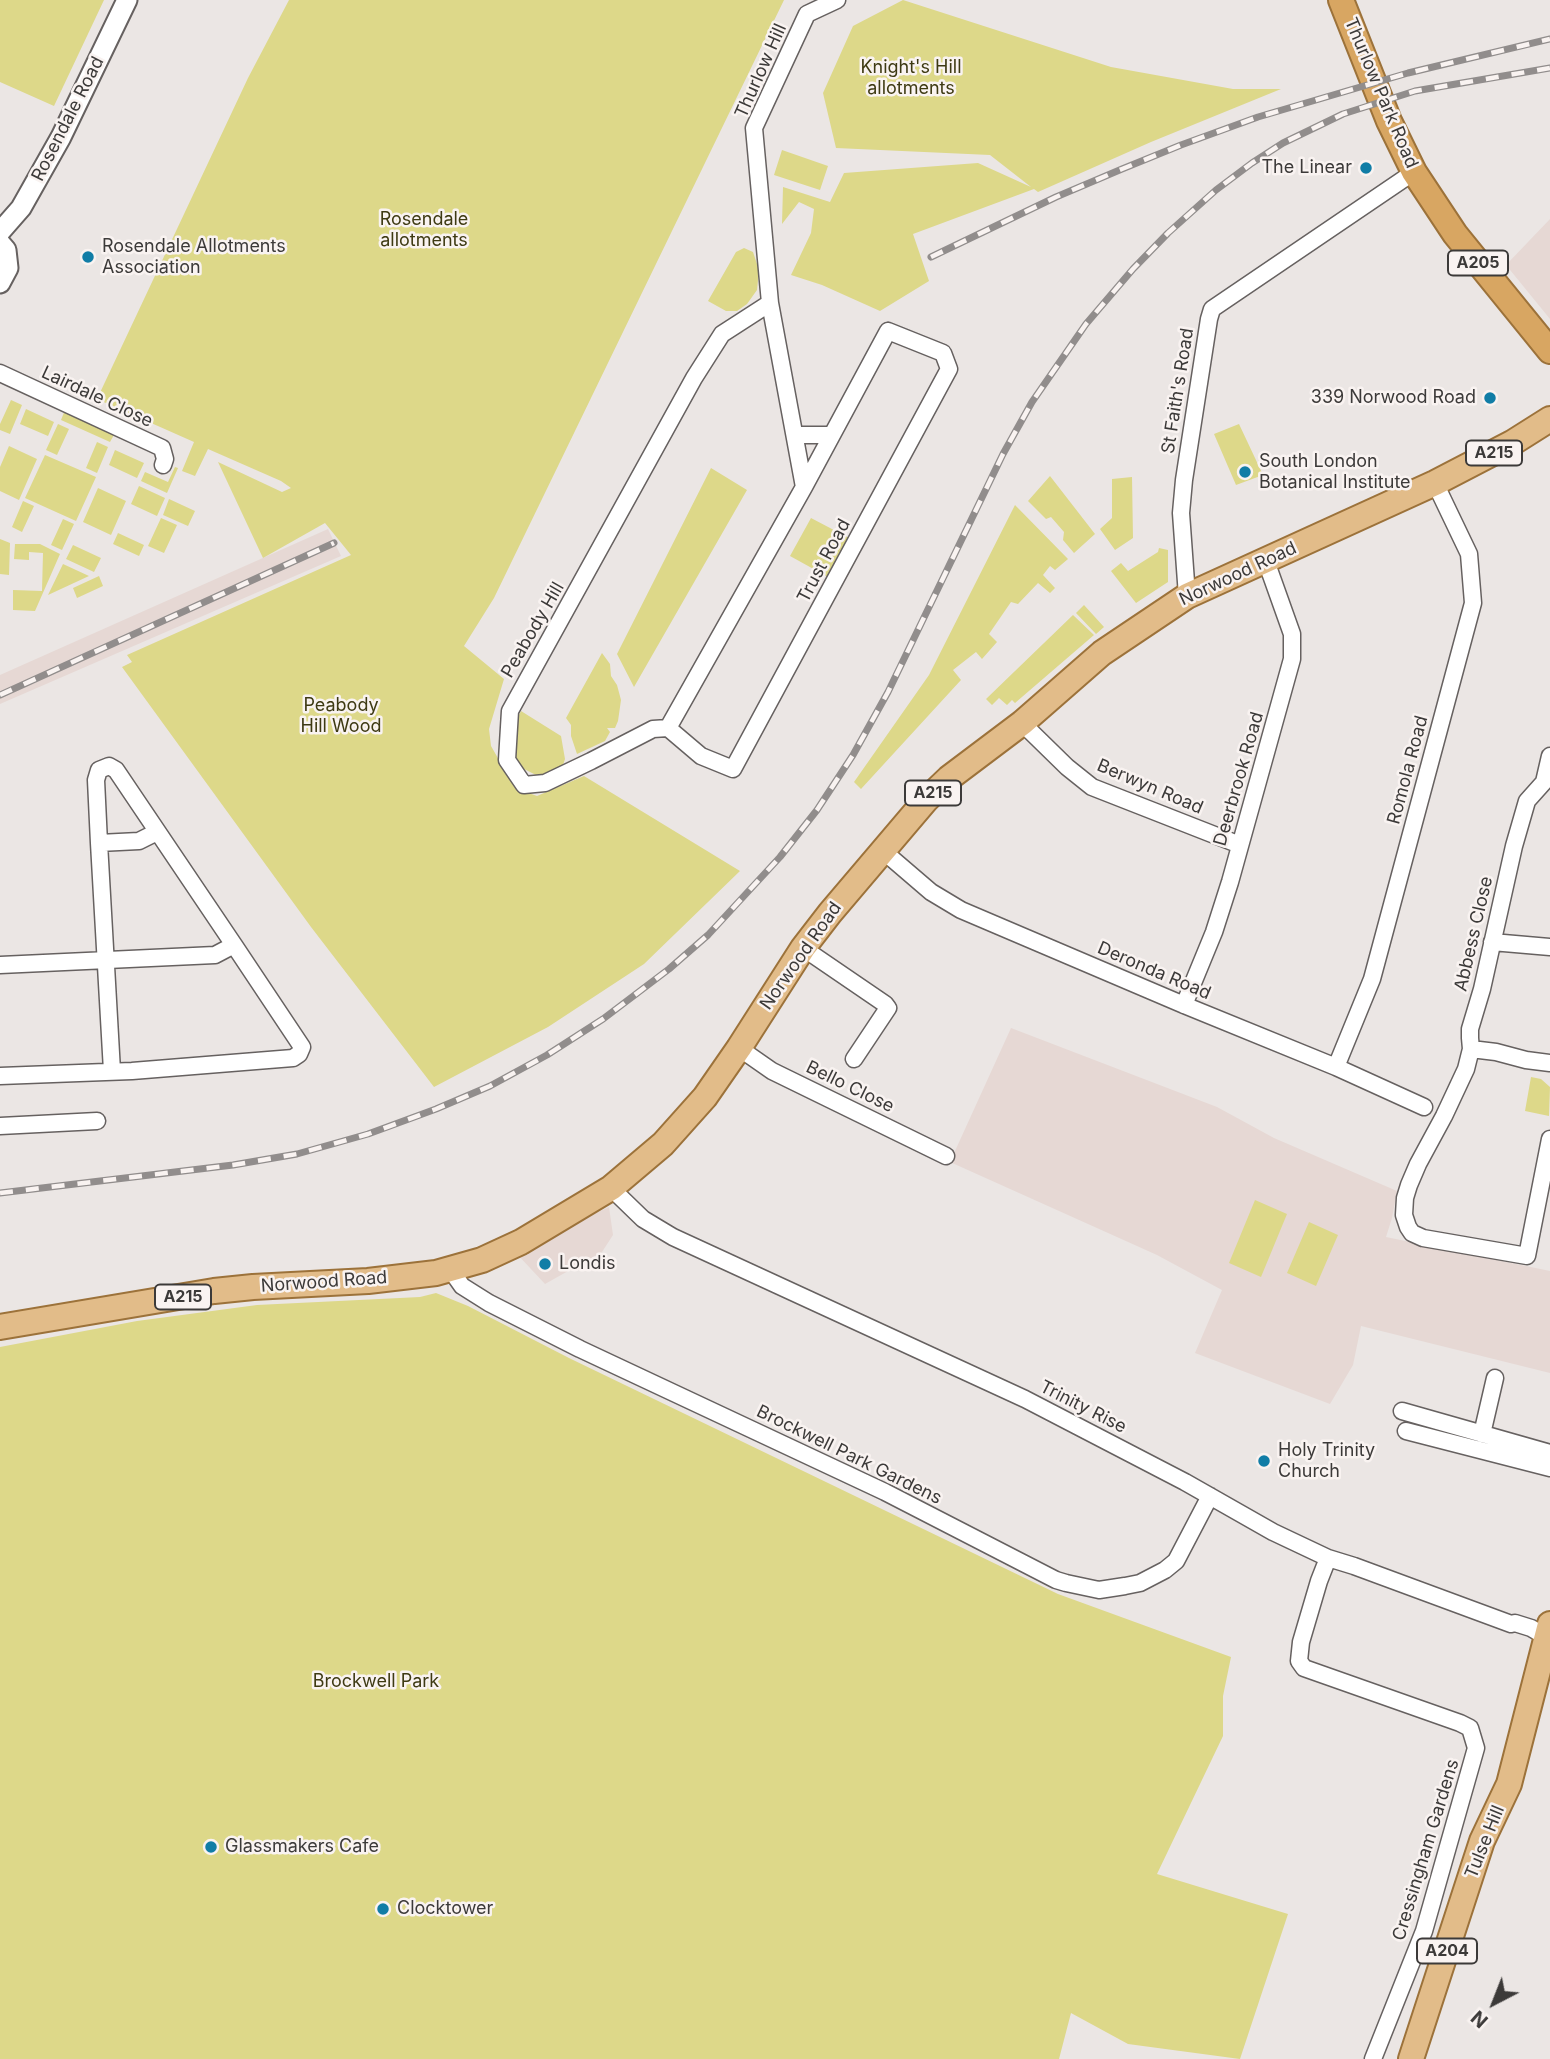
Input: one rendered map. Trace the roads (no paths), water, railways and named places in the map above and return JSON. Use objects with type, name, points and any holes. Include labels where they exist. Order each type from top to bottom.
[{"type":"highway","name":"Thurlow Park Road","points":[[1341,0],[1389,121],[1414,173],[1455,234],[1550,349]]},
{"type":"main road","name":"Norwood Road","points":[[0,1327],[214,1291],[368,1281],[436,1273],[482,1259],[521,1242],[611,1188],[670,1137],[705,1097],[803,948],[926,800],[948,779],[1022,723],[1102,653],[1187,596],[1435,483],[1512,443],[1550,419]]},
{"type":"main road","name":"Tulse Hill","points":[[1411,2059],[1482,1841],[1508,1784],[1549,1634]]},
{"type":"street","name":"Rosendale Road","points":[[0,232],[21,208],[61,137],[127,0]]},
{"type":"street","name":"Thurlow Hill","points":[[770,303],[754,128],[807,14],[837,0]]},
{"type":"street","name":"St Faith's Road","points":[[1187,596],[1181,513],[1212,309],[1414,173]]},
{"type":"street","points":[[0,243],[8,258],[8,268],[0,283]]},
{"type":"street","name":"Peabody Hill","points":[[668,728],[653,729],[545,783],[524,785],[507,760],[510,711],[652,453],[722,334],[770,303]]},
{"type":"street","points":[[770,303],[804,487]]},
{"type":"street","name":"Trust Road","points":[[668,728],[701,756],[733,769],[950,369],[943,353],[888,331],[832,435]]},
{"type":"street","name":"Lairdale Close","points":[[0,373],[162,448],[165,459],[163,465]]},
{"type":"street","points":[[668,728],[832,435],[795,435]]},
{"type":"street","name":"Romola Road","points":[[1336,1067],[1372,979],[1473,603],[1469,554],[1435,483]]},
{"type":"street","name":"Deerbrook Road","points":[[1184,1004],[1214,932],[1230,882],[1293,659],[1292,634],[1266,561]]},
{"type":"street","name":"Berwyn Road","points":[[1022,723],[1067,767],[1092,787],[1240,845]]},
{"type":"street","name":"Abbess Close","points":[[1550,756],[1544,782],[1527,801],[1514,846],[1482,989],[1470,1029],[1471,1049],[1465,1069],[1418,1164],[1405,1198],[1404,1215],[1408,1227],[1412,1233],[1423,1238],[1527,1256],[1550,1139]]},
{"type":"street","points":[[0,1076],[111,1071],[293,1058],[299,1054],[301,1043],[116,770],[105,766],[96,776],[111,1071]]},
{"type":"street","points":[[99,843],[139,841],[157,832]]},
{"type":"street","name":"Deronda Road","points":[[882,850],[931,892],[961,909],[1336,1067],[1424,1107]]},
{"type":"street","points":[[1492,942],[1550,947]]},
{"type":"street","points":[[0,965],[215,955],[234,945]]},
{"type":"street","points":[[803,948],[886,1003],[888,1008],[854,1059]]},
{"type":"street","name":"Bello Close","points":[[739,1048],[772,1071],[946,1156]]},
{"type":"street","points":[[1471,1049],[1550,1063]]},
{"type":"street","points":[[0,1126],[97,1121]]},
{"type":"street","name":"Trinity Rise","points":[[611,1188],[643,1219],[673,1237],[1025,1399],[1264,1527],[1328,1558],[1511,1624],[1549,1634]]},
{"type":"street","name":"Brockwell Park Gardens","points":[[450,1269],[462,1286],[489,1303],[885,1492],[1066,1583],[1099,1590],[1125,1587],[1140,1583],[1165,1570],[1176,1561],[1210,1496]]},
{"type":"street","points":[[1482,1434],[1494,1378]]},
{"type":"street","points":[[1402,1411],[1550,1453]]},
{"type":"street","points":[[1406,1431],[1550,1468]]},
{"type":"street","name":"Cressingham Gardens","points":[[1328,1558],[1301,1642],[1299,1661],[1304,1668],[1460,1723],[1470,1728],[1476,1748],[1423,1931],[1373,2059]]},
{"type":"street","points":[[1435,1891],[1462,1901]]},
{"type":"railway","points":[[931,257],[1056,197],[1181,145],[1258,117],[1408,73],[1550,39]]},
{"type":"railway","points":[[0,1193],[233,1165],[297,1154],[368,1134],[490,1086],[547,1055],[603,1019],[669,969],[708,935],[780,857],[817,810],[853,755],[888,692],[1003,454],[1032,402],[1086,324],[1168,233],[1216,190],[1252,163],[1283,143],[1343,114],[1415,91],[1550,68]]},
{"type":"railway","points":[[0,695],[334,543]]},
{"type":"place","name":"The Linear","points":[[1366,168]]},
{"type":"place","name":"Rosendale Allotments Association","points":[[88,257]]},
{"type":"place","name":"339 Norwood Road","points":[[1490,398]]},
{"type":"place","name":"South London Botanical Institute","points":[[1245,472]]},
{"type":"place","name":"Londis","points":[[545,1264]]},
{"type":"place","name":"Holy Trinity Church","points":[[1264,1461]]},
{"type":"place","name":"Glassmakers Cafe","points":[[211,1847]]},
{"type":"place","name":"Clocktower","points":[[383,1909]]},
{"type":"park label","name":"Knight's Hill allotments","points":[[911,78]]},
{"type":"park label","name":"Rosendale allotments","points":[[424,230]]},
{"type":"park label","name":"Peabody Hill Wood","points":[[341,716]]},
{"type":"park label","name":"Brockwell Park","points":[[376,1682]]}]
